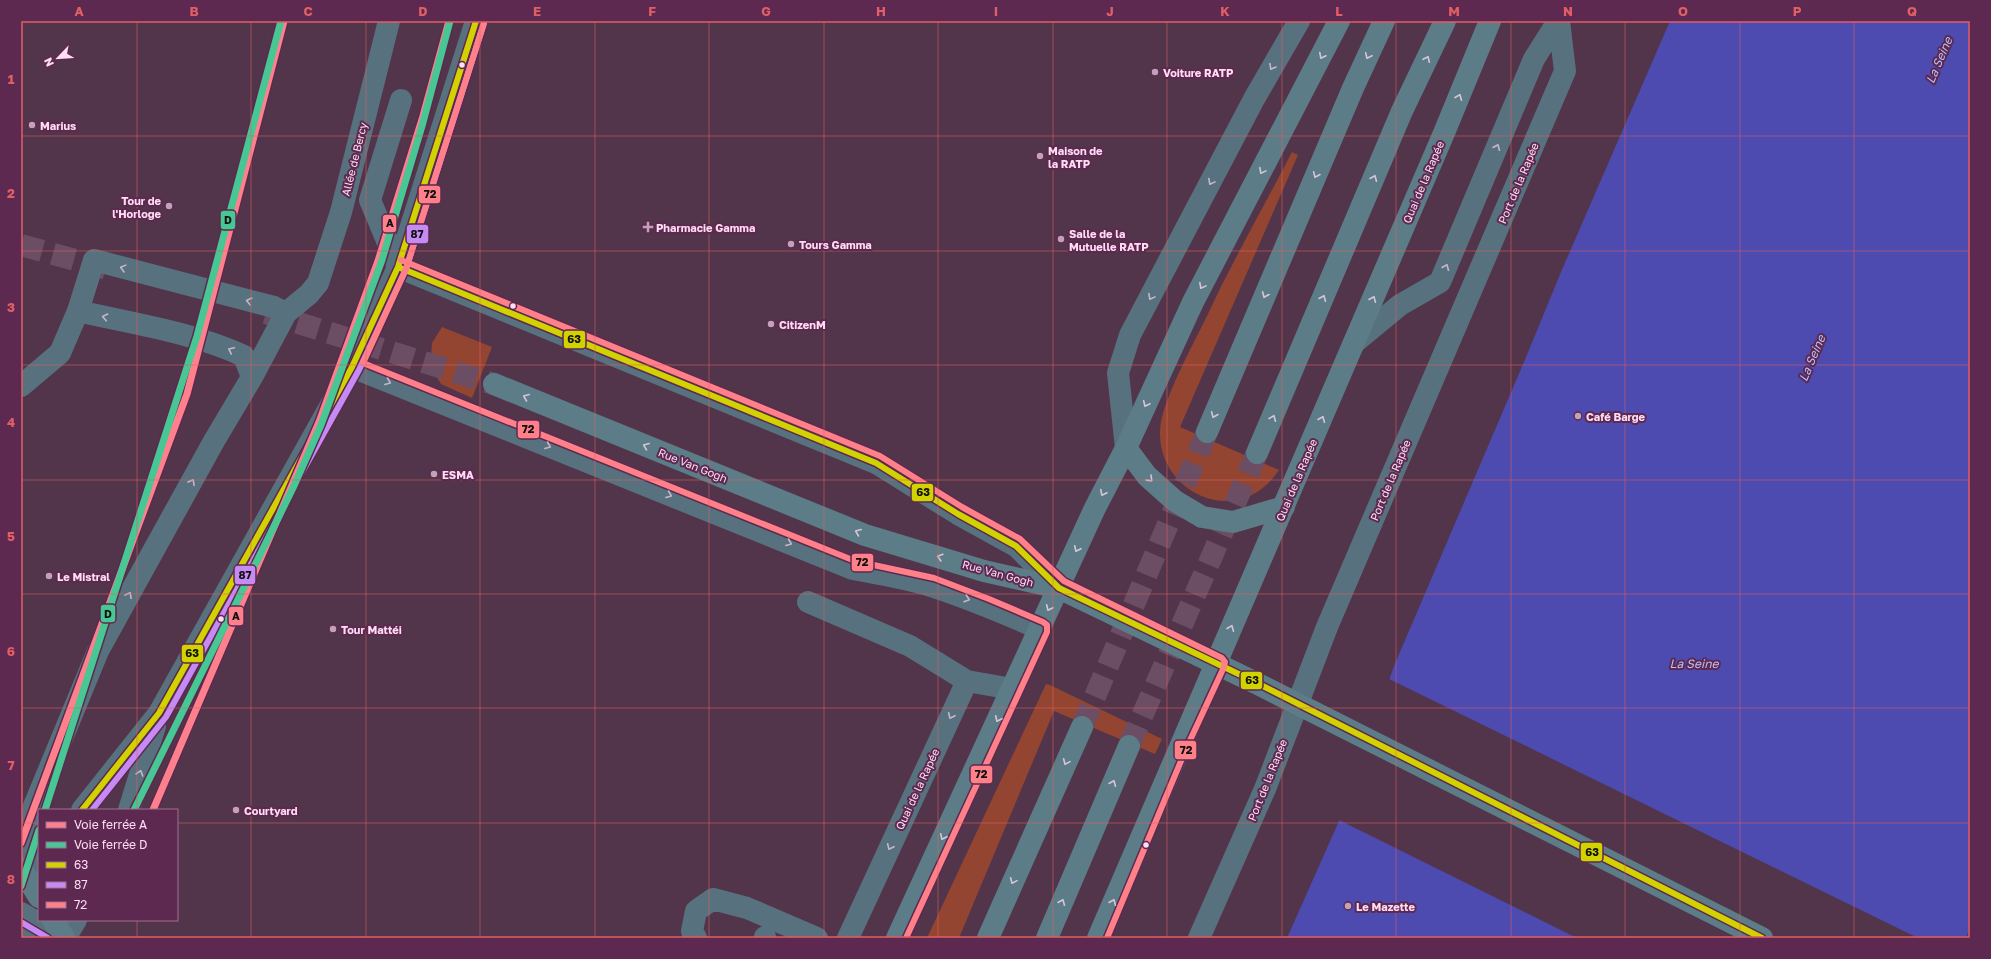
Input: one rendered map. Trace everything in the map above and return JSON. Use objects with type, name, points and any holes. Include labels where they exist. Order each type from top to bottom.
[{"type":"main road","points":[[897,938],[1095,508],[1126,448],[1193,302],[1340,21]]},
{"type":"main road","points":[[1207,432],[1353,88],[1384,21]]},
{"type":"main road","points":[[1257,453],[1402,111],[1445,21]]},
{"type":"main road","name":"Quai de la Rapée","points":[[1098,938],[1179,746],[1217,664],[1239,608],[1284,507],[1444,133],[1490,21]]},
{"type":"main road","name":"Rue Van Gogh","points":[[494,384],[865,535],[984,571],[1059,588]]},
{"type":"main road","points":[[1126,448],[1147,476],[1175,501],[1202,517],[1233,522],[1284,507]]},
{"type":"main road","points":[[1059,588],[1254,682],[1762,938]]},
{"type":"main road","points":[[988,938],[1082,727]]},
{"type":"main road","points":[[1047,938],[1129,746]]},
{"type":"main road","points":[[27,875],[38,895]]},
{"type":"main road","points":[[54,921],[65,938]]},
{"type":"street","name":"Allée de Bercy","points":[[286,313],[314,288],[341,212],[389,21]]},
{"type":"street","points":[[83,809],[159,713],[352,367],[398,267],[476,21]]},
{"type":"street","points":[[1126,448],[1118,374],[1130,335],[1254,99],[1299,21]]},
{"type":"street","name":"Port de la Rapée","points":[[1354,343],[1400,305],[1440,282],[1534,59],[1559,21]]},
{"type":"street","name":"Port de la Rapée","points":[[1199,938],[1265,789],[1327,627],[1565,71],[1559,21]]},
{"type":"street","points":[[398,267],[370,200],[401,100]]},
{"type":"street","points":[[21,386],[60,353],[78,311],[94,260],[274,307],[286,313],[252,377],[214,441],[98,651],[34,806],[27,875]]},
{"type":"street","name":"Rue Van Gogh","points":[[398,267],[876,463],[958,514],[1016,546],[1059,588]]},
{"type":"street","points":[[78,311],[141,324],[222,346],[244,356],[252,377]]},
{"type":"street","points":[[352,367],[853,569],[931,586],[991,607],[1040,629]]},
{"type":"street","points":[[808,602],[910,646],[967,681],[1012,689]]},
{"type":"street","name":"Quai de la Rapée","points":[[848,938],[967,681]]},
{"type":"street","points":[[129,809],[159,713]]},
{"type":"street","points":[[696,938],[692,931],[696,911],[713,899],[747,908],[817,938]]},
{"type":"street","points":[[21,913],[65,938],[75,921]]},
{"type":"street","points":[[21,926],[28,938]]},
{"type":"shaded area","points":[[1292,152],[1298,155],[1180,427],[1279,470],[1261,490],[1239,499],[1217,500],[1197,494],[1179,480],[1166,462],[1160,439],[1163,413],[1180,370],[1221,287]]},
{"type":"shaded area","points":[[442,327],[492,347],[472,398],[441,384],[433,371],[431,356],[432,343]]},
{"type":"shaded area","points":[[1046,684],[1162,739],[1155,754],[1054,711],[959,938],[927,938]]},
{"type":"water","name":"La Seine","points":[[1670,21],[1970,21],[1970,928],[1966,938],[1287,938],[1339,821],[1394,666],[1561,272]]},
{"type":"pier","points":[[1387,678],[1918,938],[1577,938],[1337,819]]},
{"type":"tunnel","points":[[21,245],[111,270]]},
{"type":"tunnel","points":[[266,313],[494,384]]},
{"type":"tunnel","points":[[1082,727],[1207,432]]},
{"type":"tunnel","points":[[1129,746],[1257,453]]},
{"type":"rail line","name":"D","points":[[45,809],[197,336],[281,21]]},
{"type":"rail line","name":"A","points":[[21,843],[187,394],[284,21]]},
{"type":"rail line","name":"A","points":[[153,809],[319,422],[378,261],[423,116],[449,21]]},
{"type":"rail line","name":"D","points":[[134,809],[293,488],[321,425],[382,260],[422,126],[450,21]]},
{"type":"rail line","name":"D","points":[[21,886],[38,833]]},
{"type":"transit line","name":"63","points":[[83,809],[159,713],[352,367],[398,267],[476,21]]},
{"type":"transit line","name":"87","points":[[93,809],[166,717],[359,370],[406,269],[484,23]]},
{"type":"transit line","name":"72","points":[[484,23],[406,269],[363,363],[855,561],[934,578],[989,599],[1047,625],[1047,632],[906,938]]},
{"type":"transit line","name":"72","points":[[401,260],[880,456],[962,507],[1020,539],[1064,581],[1222,658],[1225,662],[1224,667],[1186,749],[1107,938]]},
{"type":"transit line","name":"63","points":[[398,267],[876,463],[958,514],[1016,546],[1059,588],[1247,678],[1762,938]]},
{"type":"transit line","name":"87","points":[[21,922],[48,938]]},
{"type":"place","name":"Voiture RATP","points":[[1155,72]]},
{"type":"place","name":"Marius","points":[[32,125]]},
{"type":"place","name":"Maison de la RATP","points":[[1040,156]]},
{"type":"place","name":"Tour de l'Horloge","points":[[169,206]]},
{"type":"place","name":"Pharmacie Gamma","points":[[648,227]]},
{"type":"place","name":"Salle de la Mutuelle RATP","points":[[1061,239]]},
{"type":"place","name":"Tours Gamma","points":[[791,244]]},
{"type":"place","name":"CitizenM","points":[[771,324]]},
{"type":"place","name":"Café Barge","points":[[1578,416]]},
{"type":"place","name":"ESMA","points":[[434,474]]},
{"type":"place","name":"Le Mistral","points":[[49,576]]},
{"type":"place","name":"Tour Mattéi","points":[[333,629]]},
{"type":"place","name":"Courtyard","points":[[236,810]]},
{"type":"place","name":"Le Mazette","points":[[1348,906]]}]
